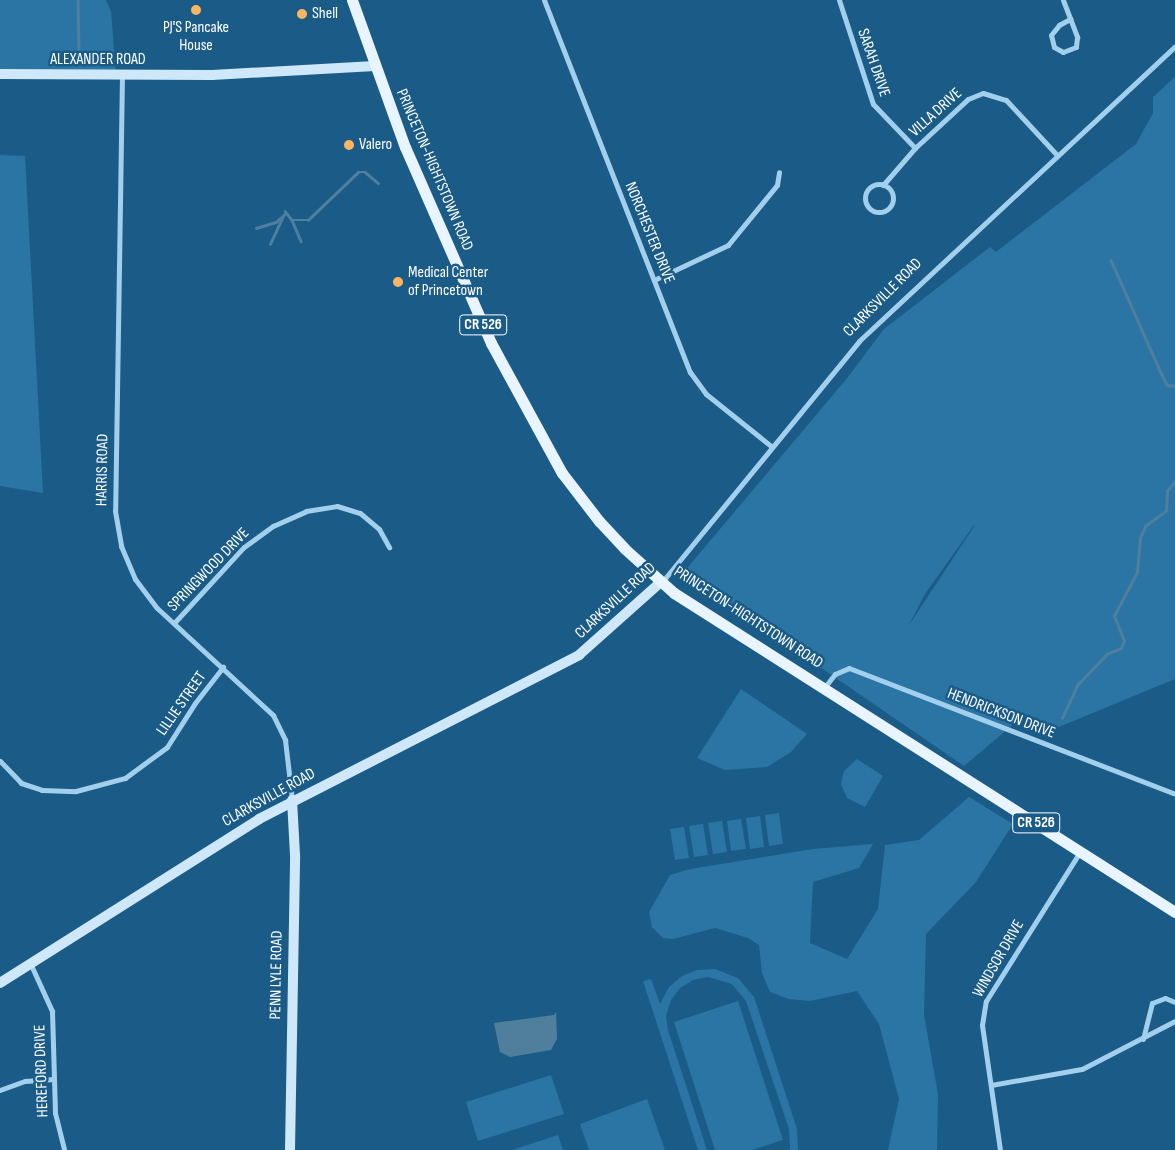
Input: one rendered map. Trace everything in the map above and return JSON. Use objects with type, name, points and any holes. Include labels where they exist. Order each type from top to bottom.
[{"type":"main road","name":"PRINCETON-HIGHTSTOWN ROAD","points":[[352,0],[405,148],[483,325],[534,424],[562,472],[599,521],[661,582],[1175,912]]},
{"type":"street","name":"NORCHESTER DRIVE","points":[[544,0],[697,384],[716,402],[771,446]]},
{"type":"street","name":"SARAH DRIVE","points":[[839,0],[873,104],[915,148]]},
{"type":"street","points":[[1063,0],[1077,37],[1076,47],[1063,52],[1054,47],[1051,35],[1059,24],[1070,19]]},
{"type":"street","name":"CLARKSVILLE ROAD","points":[[0,983],[31,965],[222,841],[292,800],[566,663],[594,644],[661,582],[859,341],[1056,154],[1175,46]]},
{"type":"street","name":"ALEXANDER ROAD","points":[[0,74],[226,75],[375,66]]},
{"type":"street","name":"HARRIS ROAD","points":[[122,75],[115,511],[121,546],[135,579],[157,608],[265,705],[280,726],[288,754],[292,800]]},
{"type":"street","name":"VILLA DRIVE","points":[[883,185],[892,192],[892,202],[885,210],[875,211],[867,204],[866,194],[873,186],[883,185],[915,148],[968,99],[991,93],[1006,100],[1056,154]]},
{"type":"street","points":[[654,280],[728,245],[777,185],[779,172]]},
{"type":"street","name":"SPRINGWOOD DRIVE","points":[[174,624],[244,547],[273,526],[306,511],[338,506],[355,511],[372,521],[389,547]]},
{"type":"street","name":"LILLIE STREET","points":[[0,761],[21,783],[42,790],[93,789],[125,778],[167,747],[195,703],[223,667]]},
{"type":"street","name":"HENDRICKSON DRIVE","points":[[824,688],[835,674],[849,668],[1175,794]]},
{"type":"street","name":"PENN LYLE ROAD","points":[[290,1150],[295,855],[292,800]]},
{"type":"street","name":"WINDSOR DRIVE","points":[[1000,1150],[982,1025],[986,1001],[1080,852]]},
{"type":"street","name":"HEREFORD DRIVE","points":[[31,965],[52,1011],[55,1113],[64,1150]]},
{"type":"street","points":[[1143,1039],[1152,1003],[1165,998],[1175,1002]]},
{"type":"street","points":[[991,1085],[1074,1072],[1143,1039],[1175,1021]]},
{"type":"street","points":[[0,1090],[25,1080],[54,1080]]},
{"type":"shaded area","points":[[0,0],[106,0],[111,11],[116,75],[0,74]]},
{"type":"shaded area","points":[[1175,77],[1175,679],[1054,729],[1022,717],[964,766],[683,573],[848,377],[884,329],[990,247],[996,252],[1136,144],[1153,113],[1153,97]],"holes":[[[975,525],[909,625],[925,594]]]},
{"type":"shaded area","points":[[0,155],[25,156],[43,493],[0,486]]},
{"type":"shaded area","points":[[741,689],[807,734],[791,752],[767,767],[725,770],[697,758]]},
{"type":"shaded area","points":[[857,759],[883,776],[865,807],[847,798],[841,784],[844,771]]},
{"type":"shaded area","points":[[969,797],[1013,824],[976,882],[926,934],[924,1015],[938,1094],[937,1150],[888,1150],[899,1099],[879,1024],[857,991],[810,1001],[789,999],[770,992],[762,973],[759,945],[748,938],[715,928],[673,939],[663,938],[652,927],[649,912],[670,875],[690,869],[813,849],[873,844],[859,868],[813,882],[810,943],[847,959],[878,909],[885,845],[919,840]]},
{"type":"shaded area","points":[[779,813],[783,844],[769,846],[765,815]]},
{"type":"shaded area","points":[[760,816],[764,847],[750,849],[746,818]]},
{"type":"shaded area","points":[[741,819],[746,849],[731,851],[727,821]]},
{"type":"shaded area","points":[[722,821],[727,852],[713,854],[708,823]]},
{"type":"shaded area","points":[[703,824],[708,855],[694,857],[689,826]]},
{"type":"shaded area","points":[[684,827],[689,858],[675,860],[670,829]]},
{"type":"shaded area","points":[[715,969],[738,978],[754,997],[797,1129],[798,1150],[790,1150],[789,1129],[746,1001],[732,984],[708,977],[693,980],[680,988],[671,1000],[666,1016],[668,1030],[707,1150],[698,1150],[643,981],[651,979],[660,1004],[669,987],[682,976],[697,970]]},
{"type":"shaded area","points":[[738,1001],[783,1140],[752,1150],[715,1150],[674,1022]]},
{"type":"shaded area","points":[[556,1012],[557,1039],[551,1050],[510,1057],[500,1052],[494,1023],[554,1015]]},
{"type":"shaded area","points":[[551,1075],[564,1114],[478,1141],[466,1102]]},
{"type":"shaded area","points":[[647,1099],[665,1150],[589,1150],[580,1124]]},
{"type":"shaded area","points":[[558,1135],[563,1150],[512,1150]]},
{"type":"waterway","points":[[78,0],[79,54]]},
{"type":"waterway","points":[[292,220],[308,220],[358,172],[365,172],[378,183]]},
{"type":"waterway","points":[[285,211],[292,220],[301,241]]},
{"type":"waterway","points":[[256,228],[276,222],[285,214]]},
{"type":"waterway","points":[[270,244],[282,218]]},
{"type":"waterway","points":[[1111,260],[1167,385],[1175,386]]},
{"type":"waterway","points":[[1062,718],[1078,684],[1107,654],[1121,648],[1124,641],[1114,616],[1137,572],[1140,538],[1145,526],[1166,511],[1167,491],[1175,481]]},
{"type":"place","name":"PJ'S Pancake House","points":[[196,10]]},
{"type":"place","name":"Shell","points":[[302,14]]},
{"type":"place","name":"Valero","points":[[349,145]]},
{"type":"place","name":"Medical Center of Princetown","points":[[398,282]]}]
